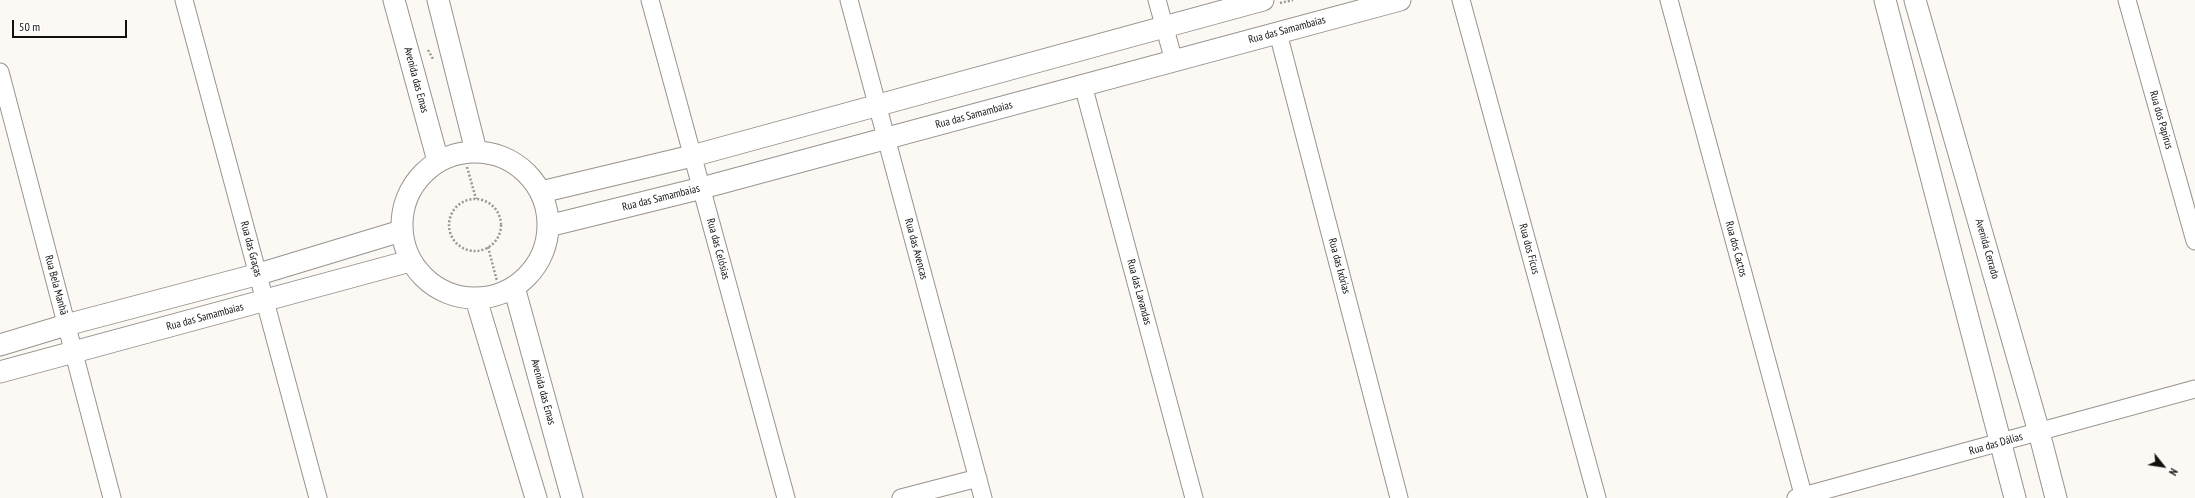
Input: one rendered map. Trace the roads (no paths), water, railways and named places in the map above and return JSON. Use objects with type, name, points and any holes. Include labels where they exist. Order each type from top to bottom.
[{"type":"street","name":"Rua das Graças","points":[[184,0],[318,498]]},
{"type":"street","name":"Avenida das Emas","points":[[394,0],[438,161]]},
{"type":"street","points":[[438,0],[476,151]]},
{"type":"street","name":"Rua das Celósias","points":[[650,0],[786,498]]},
{"type":"street","name":"Rua das Avencas","points":[[849,0],[983,498]]},
{"type":"street","points":[[1157,0],[1174,61]]},
{"type":"street","points":[[541,192],[692,156],[1263,0]]},
{"type":"street","name":"Rua das Samambaias","points":[[548,226],[702,188],[1400,0]]},
{"type":"street","name":"Rua dos Fícus","points":[[1461,0],[1596,498]]},
{"type":"street","name":"Rua dos Cactos","points":[[1669,0],[1801,497]]},
{"type":"street","points":[[1885,0],[2015,498]]},
{"type":"street","name":"Avenida Cerrado","points":[[1915,0],[2039,432],[2056,498]]},
{"type":"street","name":"Rua dos Papirus","points":[[2127,0],[2195,241]]},
{"type":"street","name":"Rua das Ixórias","points":[[1278,33],[1399,498]]},
{"type":"street","name":"Rua Bela Manhã","points":[[0,72],[112,498]]},
{"type":"street","name":"Rua das Lavandas","points":[[1083,85],[1194,498]]},
{"type":"street","points":[[476,151],[490,153],[514,163],[525,171],[541,192],[545,203],[548,226],[542,254],[526,278],[514,287],[495,295],[476,299],[460,297],[440,290],[419,274],[410,261],[403,243],[401,231],[402,214],[409,193],[425,171],[438,161],[463,152],[476,151]]},
{"type":"street","points":[[0,345],[66,325],[258,274],[401,231]]},
{"type":"street","name":"Rua das Samambaias","points":[[0,372],[410,261]]},
{"type":"street","name":"Avenida das Emas","points":[[514,287],[572,498]]},
{"type":"street","points":[[476,299],[536,498]]},
{"type":"street","name":"Rua das Dálias","points":[[1801,497],[2001,444],[2195,389]]},
{"type":"street","points":[[901,498],[978,478]]}]
